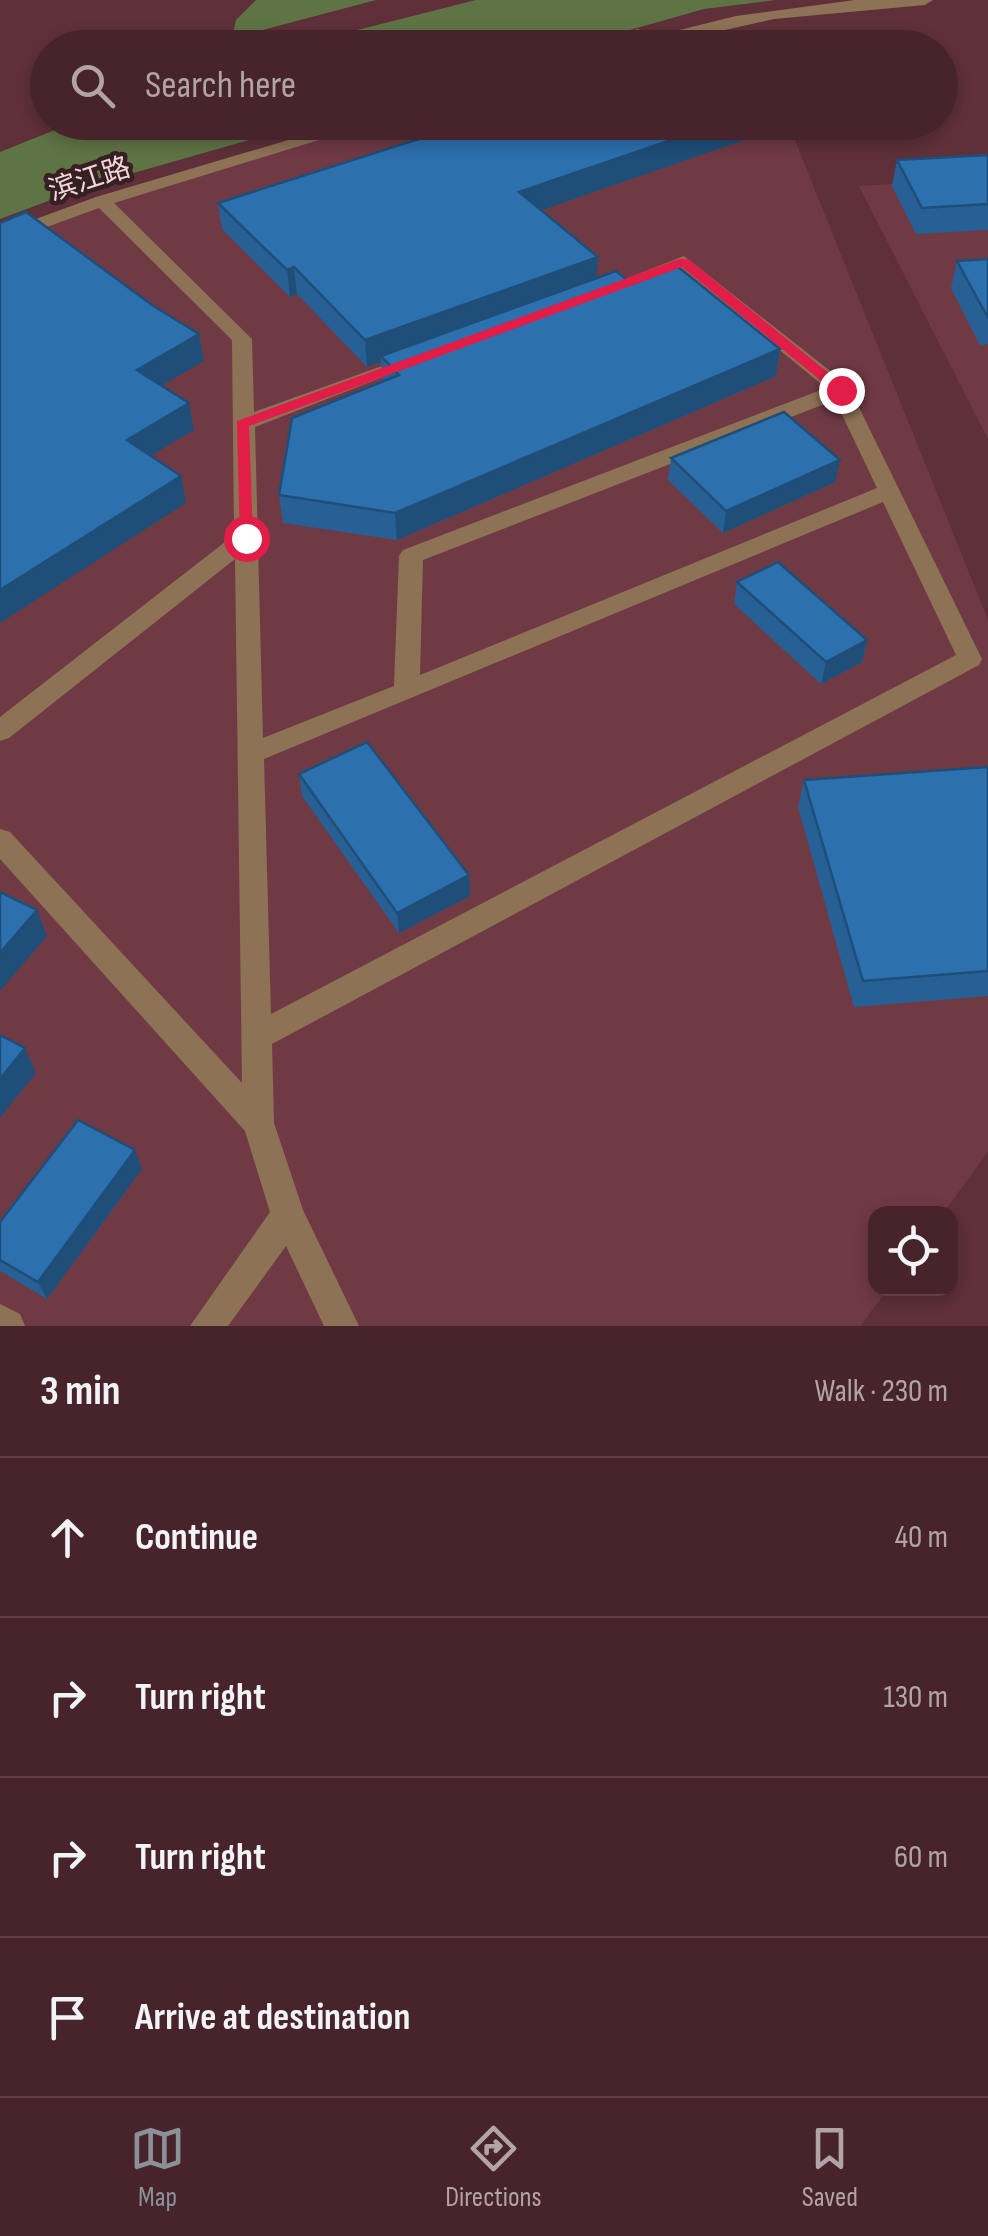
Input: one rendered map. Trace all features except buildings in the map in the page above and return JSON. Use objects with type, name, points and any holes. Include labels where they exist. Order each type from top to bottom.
[{"type":"street","points":[[654,30],[708,14],[820,0]]},
{"type":"street","points":[[691,30],[860,2],[925,0]]},
{"type":"street","points":[[0,227],[95,192],[273,140]]},
{"type":"street","name":"滨江路","points":[[0,238],[102,201],[308,140]]},
{"type":"street","points":[[102,201],[242,339],[258,1123],[288,1215],[342,1326]]},
{"type":"street","points":[[256,1037],[970,659],[841,390],[684,262],[573,302]]},
{"type":"street","points":[[242,424],[426,356]]},
{"type":"street","points":[[408,691],[410,556],[841,390]]},
{"type":"street","points":[[250,754],[889,490]]},
{"type":"street","points":[[0,732],[246,538]]},
{"type":"street","points":[[0,840],[258,1123]]},
{"type":"street","points":[[207,1326],[288,1215]]},
{"type":"street","points":[[0,1321],[8,1326]]},
{"type":"shaded area","points":[[314,140],[795,140],[988,620],[988,1152],[948,1206],[868,1206],[868,1296],[883,1296],[860,1326],[0,1326],[0,238]]},
{"type":"shaded area","points":[[988,178],[988,439],[859,186]]},
{"type":"green space","points":[[256,0],[376,0],[262,30],[234,30],[236,20]]},
{"type":"green space","points":[[476,0],[776,0],[704,9],[630,30],[357,30]]},
{"type":"green space","points":[[30,140],[249,140],[88,186],[0,219],[0,152]]},
{"type":"route","points":[[246,538],[242,424],[684,262],[841,390]]}]
